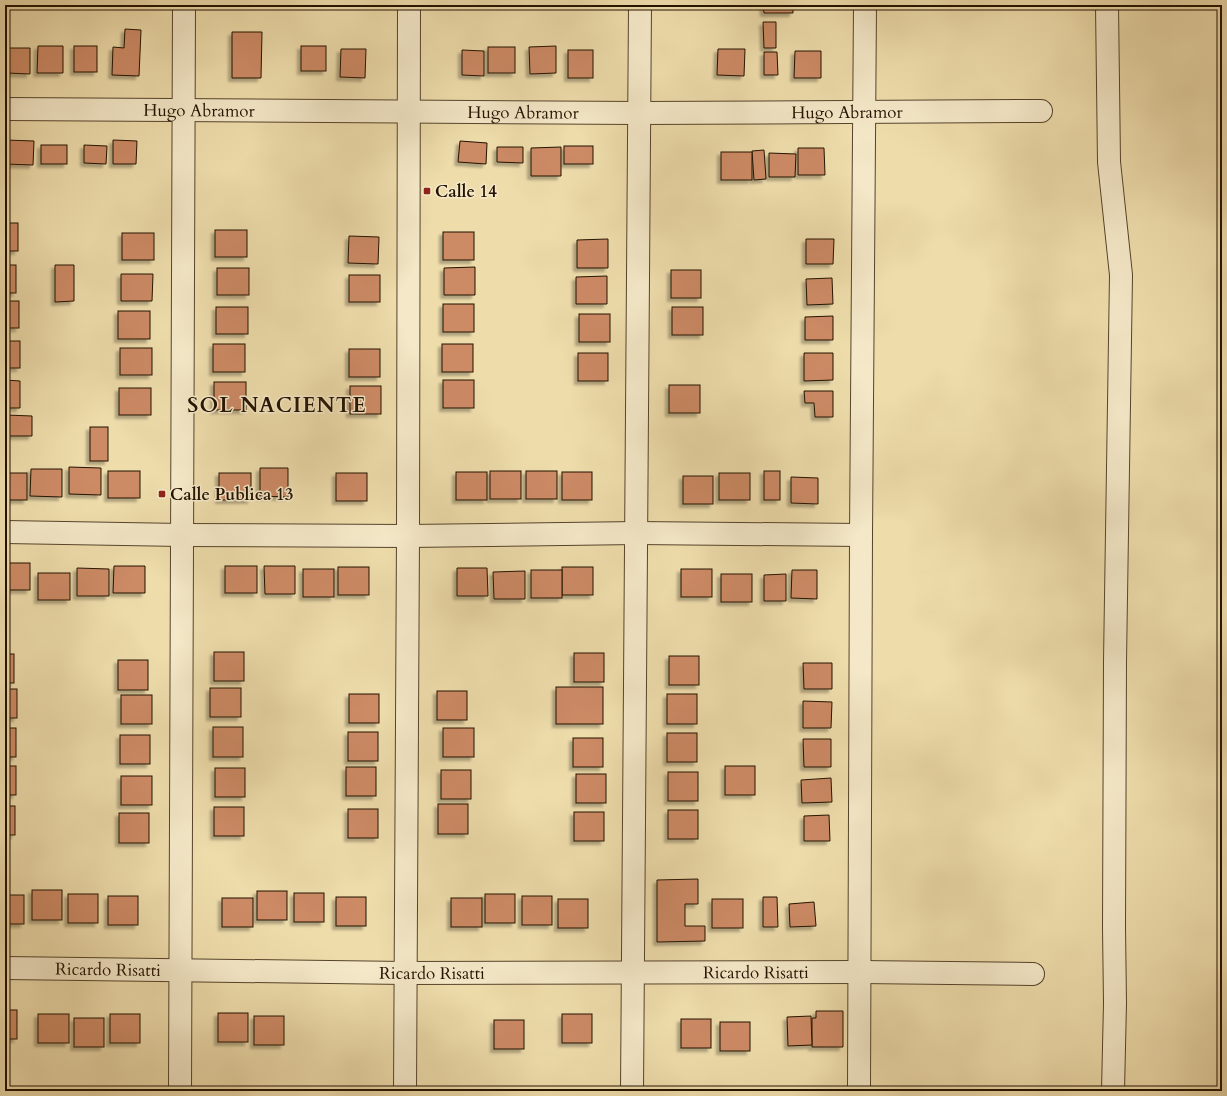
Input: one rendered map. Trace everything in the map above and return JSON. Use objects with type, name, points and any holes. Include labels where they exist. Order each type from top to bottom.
[{"type":"street","points":[[180,1091],[184,5]]},
{"type":"street","points":[[405,1091],[409,5]]},
{"type":"street","points":[[632,1091],[640,5]]},
{"type":"street","points":[[859,1091],[861,535],[866,5]]},
{"type":"street","points":[[1107,5],[1109,162],[1121,275],[1115,661],[1115,1003],[1113,1091]]},
{"type":"street","name":"Hugo Abramor","points":[[5,109],[639,113],[1041,111]]},
{"type":"street","points":[[5,532],[182,535],[408,536],[637,533],[861,535]]},
{"type":"street","name":"Ricardo Risatti","points":[[5,968],[405,973],[860,972],[1033,974]]},
{"type":"building","points":[[763,5],[793,5],[793,13],[764,13]]},
{"type":"building","points":[[763,22],[776,22],[776,48],[764,48]]},
{"type":"building","points":[[125,29],[141,30],[139,76],[112,75],[113,47],[124,48]]},
{"type":"building","points":[[232,32],[262,32],[261,78],[232,78]]},
{"type":"building","points":[[38,46],[63,46],[63,73],[37,73]]},
{"type":"building","points":[[74,46],[97,46],[97,72],[74,72]]},
{"type":"building","points":[[301,46],[326,46],[326,71],[301,71]]},
{"type":"building","points":[[556,46],[556,73],[530,74],[529,47]]},
{"type":"building","points":[[488,47],[515,47],[515,73],[488,73]]},
{"type":"building","points":[[7,48],[30,48],[30,74],[7,73]]},
{"type":"building","points":[[341,49],[366,49],[365,78],[340,77]]},
{"type":"building","points":[[718,49],[745,49],[744,76],[717,75]]},
{"type":"building","points":[[462,50],[484,51],[484,76],[462,75]]},
{"type":"building","points":[[568,50],[593,50],[593,78],[568,78]]},
{"type":"building","points":[[795,51],[821,51],[821,78],[794,78]]},
{"type":"building","points":[[764,52],[777,52],[778,75],[764,75]]},
{"type":"building","points":[[5,140],[34,141],[33,165],[5,164]]},
{"type":"building","points":[[113,140],[137,141],[136,164],[113,164]]},
{"type":"building","points":[[460,141],[487,143],[486,164],[458,162]]},
{"type":"building","points":[[41,145],[67,145],[67,164],[41,164]]},
{"type":"building","points":[[84,145],[107,146],[106,164],[84,163]]},
{"type":"building","points":[[564,146],[593,146],[593,164],[564,164]]},
{"type":"building","points":[[497,147],[523,147],[523,163],[497,162]]},
{"type":"building","points":[[561,147],[561,176],[531,176],[531,148]]},
{"type":"building","points":[[798,148],[824,148],[825,175],[798,175]]},
{"type":"building","points":[[764,150],[766,179],[754,180],[752,151]]},
{"type":"building","points":[[721,152],[752,152],[752,180],[721,180]]},
{"type":"building","points":[[769,153],[796,154],[795,177],[769,177]]},
{"type":"building","points":[[5,223],[18,223],[18,251],[5,251]]},
{"type":"building","points":[[215,230],[247,230],[247,257],[215,257]]},
{"type":"building","points":[[443,232],[474,232],[474,260],[443,260]]},
{"type":"building","points":[[122,233],[154,233],[154,260],[122,260]]},
{"type":"building","points":[[349,236],[379,237],[378,264],[348,263]]},
{"type":"building","points":[[608,239],[608,268],[577,268],[577,240]]},
{"type":"building","points":[[806,239],[834,239],[833,264],[806,264]]},
{"type":"building","points":[[5,265],[16,265],[16,293],[5,293]]},
{"type":"building","points":[[55,265],[74,265],[74,301],[55,302]]},
{"type":"building","points":[[475,267],[475,295],[444,295],[444,268]]},
{"type":"building","points":[[217,268],[249,268],[249,295],[217,295]]},
{"type":"building","points":[[671,270],[701,270],[701,298],[671,298]]},
{"type":"building","points":[[121,274],[153,274],[152,301],[121,301]]},
{"type":"building","points":[[349,275],[380,275],[380,302],[349,302]]},
{"type":"building","points":[[607,276],[607,304],[576,304],[576,277]]},
{"type":"building","points":[[832,278],[833,304],[807,305],[806,279]]},
{"type":"building","points":[[5,301],[19,301],[19,328],[5,328]]},
{"type":"building","points":[[443,304],[474,304],[474,332],[443,332]]},
{"type":"building","points":[[216,307],[248,307],[248,334],[216,334]]},
{"type":"building","points":[[672,307],[703,307],[703,335],[672,335]]},
{"type":"building","points":[[118,311],[150,311],[150,339],[118,339]]},
{"type":"building","points":[[579,314],[610,314],[610,342],[579,342]]},
{"type":"building","points":[[833,316],[833,340],[805,340],[805,317]]},
{"type":"building","points":[[5,341],[20,341],[20,368],[5,368]]},
{"type":"building","points":[[213,344],[245,344],[245,372],[213,372]]},
{"type":"building","points":[[442,344],[473,344],[473,372],[442,372]]},
{"type":"building","points":[[120,348],[152,348],[152,375],[120,375]]},
{"type":"building","points":[[349,349],[380,349],[380,377],[349,377]]},
{"type":"building","points":[[578,353],[608,353],[608,381],[578,381]]},
{"type":"building","points":[[804,353],[833,353],[833,380],[804,381]]},
{"type":"building","points":[[5,380],[20,381],[20,408],[5,408]]},
{"type":"building","points":[[443,380],[474,380],[474,408],[443,408]]},
{"type":"building","points":[[214,382],[246,382],[246,410],[214,410]]},
{"type":"building","points":[[669,385],[700,385],[700,413],[669,413]]},
{"type":"building","points":[[350,386],[381,386],[381,414],[350,414]]},
{"type":"building","points":[[119,388],[151,388],[151,415],[119,415]]},
{"type":"building","points":[[804,391],[833,391],[833,417],[815,417],[814,403],[805,403]]},
{"type":"building","points":[[6,415],[32,416],[32,436],[5,436]]},
{"type":"building","points":[[90,427],[108,427],[108,461],[90,461]]},
{"type":"building","points":[[69,467],[101,468],[101,495],[69,494]]},
{"type":"building","points":[[260,468],[288,468],[288,497],[260,496]]},
{"type":"building","points":[[31,469],[62,469],[62,497],[30,496]]},
{"type":"building","points":[[108,471],[140,471],[140,498],[108,498]]},
{"type":"building","points":[[490,471],[521,471],[521,499],[490,499]]},
{"type":"building","points":[[526,471],[557,471],[557,499],[526,499]]},
{"type":"building","points":[[764,471],[780,471],[780,500],[764,500]]},
{"type":"building","points":[[456,472],[487,472],[487,500],[456,500]]},
{"type":"building","points":[[562,472],[592,472],[592,500],[562,500]]},
{"type":"building","points":[[5,473],[27,473],[27,500],[5,500]]},
{"type":"building","points":[[219,473],[251,473],[251,500],[219,500]]},
{"type":"building","points":[[336,473],[367,473],[367,501],[336,501]]},
{"type":"building","points":[[719,473],[750,473],[750,500],[719,500]]},
{"type":"building","points":[[683,476],[713,476],[713,504],[683,504]]},
{"type":"building","points":[[791,477],[818,478],[818,504],[791,503]]},
{"type":"building","points":[[5,563],[30,563],[30,590],[5,590]]},
{"type":"building","points":[[114,566],[145,566],[145,593],[113,593]]},
{"type":"building","points":[[225,566],[257,566],[257,593],[225,593]]},
{"type":"building","points":[[264,566],[295,566],[295,594],[265,594]]},
{"type":"building","points":[[338,567],[369,567],[369,595],[338,595]]},
{"type":"building","points":[[562,567],[593,567],[593,595],[562,595]]},
{"type":"building","points":[[77,568],[109,569],[109,596],[77,596]]},
{"type":"building","points":[[457,568],[487,568],[488,596],[457,596]]},
{"type":"building","points":[[303,569],[334,569],[334,597],[303,597]]},
{"type":"building","points":[[681,569],[712,569],[712,597],[681,597]]},
{"type":"building","points":[[531,570],[562,570],[562,598],[531,598]]},
{"type":"building","points":[[792,570],[817,570],[817,599],[791,598]]},
{"type":"building","points":[[525,571],[525,599],[494,599],[493,572]]},
{"type":"building","points":[[38,573],[70,573],[70,600],[38,600]]},
{"type":"building","points":[[721,574],[752,574],[752,602],[721,602]]},
{"type":"building","points":[[786,574],[786,601],[764,601],[764,575]]},
{"type":"building","points":[[214,652],[244,652],[244,681],[214,681]]},
{"type":"building","points":[[574,653],[604,653],[604,682],[574,682]]},
{"type":"building","points":[[5,654],[14,654],[14,683],[5,683]]},
{"type":"building","points":[[669,656],[699,656],[699,685],[669,685]]},
{"type":"building","points":[[118,660],[148,660],[148,690],[118,690]]},
{"type":"building","points":[[803,663],[832,663],[832,689],[804,689]]},
{"type":"building","points":[[556,687],[603,687],[603,724],[556,724]]},
{"type":"building","points":[[210,688],[241,688],[241,717],[210,717]]},
{"type":"building","points":[[5,689],[17,689],[17,718],[5,718]]},
{"type":"building","points":[[437,691],[467,691],[467,720],[437,720]]},
{"type":"building","points":[[349,694],[379,694],[379,723],[349,723]]},
{"type":"building","points":[[667,694],[697,694],[697,724],[667,724]]},
{"type":"building","points":[[121,695],[152,695],[152,724],[121,724]]},
{"type":"building","points":[[803,701],[832,702],[831,728],[803,728]]},
{"type":"building","points":[[213,727],[243,727],[243,757],[213,757]]},
{"type":"building","points":[[5,728],[16,728],[16,757],[5,757]]},
{"type":"building","points":[[443,728],[474,728],[474,757],[443,757]]},
{"type":"building","points":[[348,732],[378,732],[378,761],[348,761]]},
{"type":"building","points":[[667,733],[697,733],[697,762],[667,762]]},
{"type":"building","points":[[120,735],[150,735],[150,764],[120,764]]},
{"type":"building","points":[[573,738],[603,738],[603,767],[573,767]]},
{"type":"building","points":[[803,739],[831,739],[831,767],[804,767]]},
{"type":"building","points":[[5,766],[16,766],[16,795],[5,795]]},
{"type":"building","points":[[725,766],[755,766],[755,795],[725,795]]},
{"type":"building","points":[[346,767],[376,767],[376,796],[346,796]]},
{"type":"building","points":[[215,768],[245,768],[245,797],[215,797]]},
{"type":"building","points":[[441,770],[471,770],[471,799],[441,799]]},
{"type":"building","points":[[668,772],[698,772],[698,801],[668,801]]},
{"type":"building","points":[[576,774],[606,774],[606,803],[576,803]]},
{"type":"building","points":[[121,776],[152,776],[152,805],[121,805]]},
{"type":"building","points":[[831,778],[832,802],[802,803],[801,780]]},
{"type":"building","points":[[438,804],[468,804],[468,834],[438,834]]},
{"type":"building","points":[[5,806],[15,806],[15,835],[5,835]]},
{"type":"building","points":[[214,807],[244,807],[244,836],[214,836]]},
{"type":"building","points":[[348,809],[378,809],[378,838],[348,838]]},
{"type":"building","points":[[668,810],[698,810],[698,839],[668,839]]},
{"type":"building","points":[[574,812],[604,812],[604,841],[574,841]]},
{"type":"building","points":[[119,813],[149,813],[149,843],[119,843]]},
{"type":"building","points":[[829,815],[830,841],[804,841],[804,816]]},
{"type":"building","points":[[698,879],[698,904],[685,904],[685,926],[705,926],[705,941],[657,942],[657,880]]},
{"type":"building","points":[[32,890],[62,890],[62,920],[32,920]]},
{"type":"building","points":[[257,891],[287,891],[287,920],[257,920]]},
{"type":"building","points":[[294,893],[324,893],[324,922],[294,922]]},
{"type":"building","points":[[68,894],[98,894],[98,923],[68,923]]},
{"type":"building","points":[[485,894],[515,894],[515,923],[485,923]]},
{"type":"building","points":[[5,895],[24,895],[24,924],[5,924]]},
{"type":"building","points":[[108,896],[138,896],[138,925],[108,925]]},
{"type":"building","points":[[522,896],[552,896],[552,925],[522,925]]},
{"type":"building","points":[[336,897],[366,897],[366,926],[336,926]]},
{"type":"building","points":[[763,897],[777,897],[778,927],[763,927]]},
{"type":"building","points":[[222,898],[253,898],[253,927],[222,927]]},
{"type":"building","points":[[451,898],[482,898],[482,927],[451,927]]},
{"type":"building","points":[[558,899],[588,899],[588,928],[558,928]]},
{"type":"building","points":[[712,899],[743,899],[743,928],[712,928]]},
{"type":"building","points":[[814,902],[816,926],[790,927],[789,904]]},
{"type":"building","points":[[5,1010],[17,1010],[17,1039],[5,1039]]},
{"type":"building","points":[[816,1011],[843,1011],[843,1047],[812,1047],[812,1018],[816,1018]]},
{"type":"building","points":[[218,1013],[248,1013],[248,1042],[218,1042]]},
{"type":"building","points":[[38,1014],[69,1014],[69,1043],[38,1043]]},
{"type":"building","points":[[110,1014],[140,1014],[140,1043],[110,1043]]},
{"type":"building","points":[[562,1014],[592,1014],[592,1043],[562,1043]]},
{"type":"building","points":[[254,1016],[284,1016],[284,1045],[254,1045]]},
{"type":"building","points":[[811,1016],[812,1045],[788,1046],[787,1017]]},
{"type":"building","points":[[74,1018],[104,1018],[104,1047],[74,1047]]},
{"type":"building","points":[[681,1019],[711,1019],[711,1048],[681,1048]]},
{"type":"building","points":[[494,1020],[524,1020],[524,1049],[494,1049]]},
{"type":"building","points":[[720,1022],[750,1022],[750,1051],[720,1051]]},
{"type":"place","name":"Calle 14","points":[[427,191]]},
{"type":"place","name":"Calle Publica 13","points":[[162,494]]},
{"type":"district","name":"SOL NACIENTE","points":[[277,405]]}]
